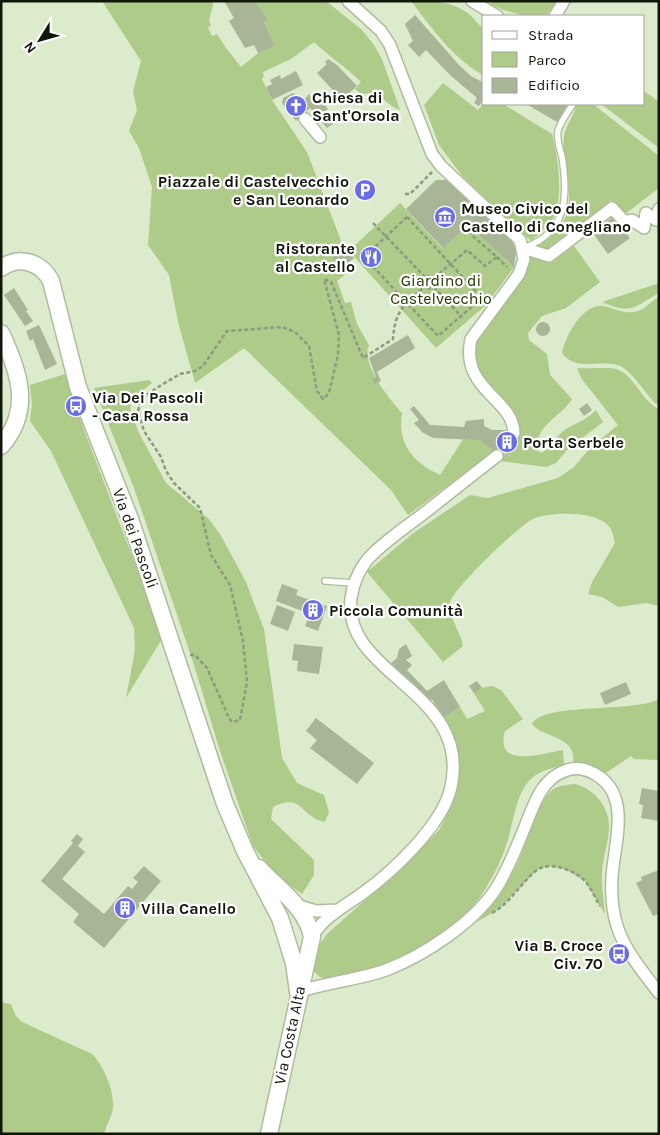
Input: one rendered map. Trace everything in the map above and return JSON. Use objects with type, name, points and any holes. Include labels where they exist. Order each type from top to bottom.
[{"type":"street","points":[[348,1],[381,31],[390,45],[432,154],[441,166],[514,234],[524,248],[524,258],[519,274],[471,339],[468,352],[469,364],[477,378],[506,415],[513,427],[514,433]]},
{"type":"street","points":[[472,1],[496,15]]},
{"type":"street","points":[[557,15],[564,1]]},
{"type":"street","points":[[305,119],[320,137]]},
{"type":"street","points":[[524,248],[549,256],[612,208],[625,222],[632,220],[644,228],[646,213],[656,220],[659,209]]},
{"type":"street","name":"Via dei Pascoli","points":[[1,268],[17,261],[33,263],[45,271],[51,281],[78,387],[130,519],[207,753],[245,851],[280,918],[294,962],[298,992]]},
{"type":"street","points":[[1,333],[12,357],[21,391],[16,420],[1,446]]},
{"type":"street","points":[[280,918],[292,930],[312,937],[325,920],[377,882],[429,830],[446,802],[453,768],[450,746],[438,719],[430,708],[372,653],[357,636],[351,615],[353,583],[358,573],[377,551],[497,456]]},
{"type":"street","points":[[298,992],[385,970],[420,953],[459,926],[479,909],[497,888],[512,859],[538,796],[546,783],[565,770],[576,768],[595,774],[604,782],[616,802],[619,829],[612,877],[613,910],[617,926],[631,954],[659,993]]},
{"type":"street","name":"Via dei Pascoli","points":[[245,851],[306,918],[312,937]]},
{"type":"street","points":[[294,904],[316,911],[338,910]]},
{"type":"street","name":"Via Costa Alta","points":[[269,1134],[298,992],[312,937]]},
{"type":"lane","points":[[524,248],[534,244],[547,234],[557,224],[561,215],[565,191],[558,133],[572,105]]},
{"type":"lane","points":[[325,581],[353,583]]},
{"type":"path","points":[[405,194],[410,194],[435,170]]},
{"type":"path","points":[[407,218],[450,264],[482,298],[438,336],[364,257],[407,218]]},
{"type":"path","points":[[373,223],[425,278],[434,278],[467,250],[485,266],[496,257]]},
{"type":"path","points":[[468,232],[507,267]]},
{"type":"path","points":[[188,655],[195,655],[202,661],[232,722],[240,720],[247,682],[244,641],[230,585],[211,555],[200,508],[174,483],[166,471],[161,457],[138,417],[138,404],[142,398],[168,380],[203,366],[227,332],[282,327],[295,332],[309,346],[317,391],[323,400],[329,393],[338,354],[339,335],[324,279],[331,282],[363,358],[393,338],[394,320],[406,302],[424,286],[425,278]]},
{"type":"path","points":[[434,278],[434,287],[461,316]]},
{"type":"path","points":[[424,286],[427,288],[434,287]]},
{"type":"path","points":[[485,918],[499,910],[514,897],[538,869],[550,866],[565,869],[585,881],[600,906]]},
{"type":"green space","points":[[102,1],[212,1],[213,5],[209,21],[211,25],[208,28],[212,36],[217,34],[241,67],[258,53],[275,46],[264,22],[267,21],[255,1],[326,1],[362,30],[374,45],[382,59],[400,110],[378,96],[361,94],[355,89],[361,82],[314,42],[291,59],[263,72],[264,76],[262,79],[272,100],[307,152],[343,246],[331,257],[346,274],[337,281],[345,303],[351,302],[357,324],[369,345],[367,353],[372,371],[384,391],[402,413],[402,434],[409,451],[422,465],[440,475],[464,438],[479,440],[494,451],[408,515],[391,490],[244,348],[195,383],[178,322],[169,275],[148,245],[152,187],[139,148],[129,131],[137,110],[133,91],[141,61]]},
{"type":"green space","points":[[411,1],[439,2],[453,5],[468,14],[482,27],[482,75],[453,52]]},
{"type":"green space","points":[[492,1],[557,1],[547,15],[524,15],[490,4]]},
{"type":"green space","points":[[443,83],[478,110],[482,105],[505,105],[552,134],[559,177],[559,189],[556,211],[546,228],[531,241],[463,177],[439,145],[424,105]]},
{"type":"green space","points":[[645,92],[659,102],[659,148],[602,105],[645,105]]},
{"type":"green space","points":[[576,105],[594,105],[659,156],[659,188],[625,214],[614,207],[611,200],[601,208],[602,212],[548,251],[537,247],[560,227],[566,217],[569,194],[564,159],[564,136]]},
{"type":"green space","name":"Giardino di Castelvecchio","points":[[400,203],[442,248],[468,225],[514,267],[486,305],[436,348],[349,251]]},
{"type":"green space","points":[[574,246],[600,282],[566,308],[542,316],[528,333],[529,340],[547,354],[550,375],[572,399],[544,428],[537,441],[537,450],[541,453],[544,452],[565,430],[587,418],[596,410],[603,422],[567,450],[556,463],[546,467],[500,461],[516,446],[520,435],[474,362],[475,343],[528,256],[551,263]]},
{"type":"green space","points":[[659,283],[659,293],[632,308],[620,308],[602,302]]},
{"type":"green space","points":[[659,297],[659,404],[655,403],[634,377],[624,368],[605,363],[582,364],[568,359],[562,353],[571,331],[581,316],[588,310],[602,306],[625,312],[637,311]]},
{"type":"green space","points":[[577,368],[612,368],[622,372],[659,409],[659,606],[646,603],[618,607],[602,597],[588,594],[592,582],[615,543],[611,529],[605,523],[597,518],[575,514],[535,518],[516,532],[488,558],[453,596],[450,603],[451,614],[463,646],[443,662],[367,572],[412,534],[470,495],[488,498],[558,478],[574,467],[590,448],[618,425],[581,378]]},
{"type":"green space","points":[[65,374],[84,430],[163,637],[126,698],[135,650],[134,628],[51,451],[30,421],[32,404],[30,385]]},
{"type":"green space","points":[[149,380],[152,383],[130,401],[131,413],[139,433],[166,483],[208,518],[220,534],[246,582],[264,629],[282,758],[297,783],[324,795],[329,812],[325,822],[310,815],[301,807],[291,802],[273,807],[271,819],[314,860],[314,875],[302,894],[277,877],[253,846],[134,488],[94,388]]},
{"type":"green space","points":[[492,686],[501,690],[523,719],[505,731],[503,743],[506,751],[513,755],[533,756],[563,750],[564,766],[549,769],[538,774],[523,789],[515,810],[504,852],[493,876],[480,897],[454,924],[424,945],[391,961],[337,978],[326,979],[321,977],[312,968],[316,949],[328,933],[405,865],[439,830],[446,817],[455,791],[454,751],[443,718],[460,707],[467,719],[485,711],[472,690]]},
{"type":"green space","points":[[659,699],[659,760],[634,759],[631,756],[603,775],[574,768],[573,753],[569,746],[532,724],[539,717],[553,713],[631,706]]},
{"type":"green space","points":[[575,784],[588,789],[599,799],[608,819],[609,832],[602,877],[605,914],[585,881],[565,869],[550,866],[538,869],[499,909],[477,922],[500,893],[514,870],[536,815],[545,798],[555,788]]},
{"type":"green space","points":[[1,1002],[11,1004],[16,1016],[22,1022],[92,1054],[96,1059],[107,1079],[113,1101],[113,1108],[104,1134],[1,1134]]},
{"type":"building","points":[[224,1],[255,1],[268,21],[264,22],[275,46],[258,53],[254,45],[245,48],[229,21],[234,18]]},
{"type":"building","points":[[415,15],[459,65],[471,76],[482,82],[482,101],[479,106],[474,103],[477,98],[450,75],[426,50],[419,57],[408,45],[413,41],[405,24]]},
{"type":"building","points":[[328,59],[337,65],[357,86],[342,100],[317,73],[327,64],[325,62]]},
{"type":"building","points":[[296,71],[303,85],[272,100],[266,87],[272,84],[270,80],[280,75],[281,79]]},
{"type":"building","points":[[293,93],[303,101],[309,94],[317,103],[321,100],[328,109],[325,112],[334,123],[327,128],[310,108],[296,121],[282,103],[283,98]]},
{"type":"building","points":[[528,105],[567,105],[557,122]]},
{"type":"building","points":[[436,180],[447,180],[511,239],[516,251],[514,267],[468,225],[443,248],[406,209]]},
{"type":"building","points":[[614,216],[630,238],[608,254],[592,232]]},
{"type":"building","points":[[343,246],[354,258],[341,269],[331,257]]},
{"type":"building","points":[[14,288],[33,321],[25,326],[4,295]]},
{"type":"building","points":[[540,322],[546,322],[550,329],[546,336],[540,336],[536,332],[536,326]]},
{"type":"building","points":[[39,325],[57,364],[45,370],[33,339],[30,341],[26,331]]},
{"type":"building","points":[[408,335],[415,348],[377,372],[381,381],[374,384],[372,379],[376,377],[369,358]]},
{"type":"building","points":[[587,403],[592,410],[584,416],[579,409]]},
{"type":"building","points":[[414,406],[430,425],[464,427],[466,421],[484,419],[484,426],[492,430],[507,430],[520,435],[517,446],[500,461],[494,451],[479,440],[433,438],[422,432],[414,423],[419,420],[410,409]]},
{"type":"building","name":"Piccola Comunità","points":[[282,584],[298,590],[296,595],[327,606],[318,631],[305,626],[310,614],[276,601]]},
{"type":"building","points":[[277,605],[295,612],[288,631],[270,624]]},
{"type":"building","points":[[294,644],[323,647],[319,674],[297,671],[298,661],[292,660]]},
{"type":"building","points":[[406,644],[412,656],[406,660],[412,665],[407,670],[427,691],[444,680],[460,707],[443,718],[432,699],[429,701],[391,663],[397,658],[399,649]]},
{"type":"building","points":[[477,681],[482,688],[474,693],[469,686]]},
{"type":"building","points":[[626,682],[631,694],[605,705],[600,693]]},
{"type":"building","points":[[316,718],[374,763],[357,784],[310,748],[317,740],[306,731]]},
{"type":"building","points":[[642,788],[659,791],[659,821],[641,818],[643,805],[639,804]]},
{"type":"building","points":[[77,834],[83,839],[78,846],[85,852],[62,879],[104,914],[128,886],[132,889],[138,882],[133,878],[144,866],[161,881],[104,948],[73,922],[79,914],[41,881],[73,843],[71,841]]},
{"type":"building","points":[[659,870],[659,914],[653,916],[636,883],[642,880],[641,877]]},
{"type":"tunnel","points":[[497,456],[509,444],[514,433]]},
{"type":"place","name":"Chiesa di Sant'Orsola","points":[[296,106]]},
{"type":"place","name":"Piazzale di Castelvecchio e San Leonardo","points":[[365,190]]},
{"type":"place","name":"Museo Civico del Castello di Conegliano","points":[[445,217]]},
{"type":"place","name":"Ristorante al Castello","points":[[371,257]]},
{"type":"place","name":"Via Dei Pascoli - Casa Rossa","points":[[76,406]]},
{"type":"place","name":"Porta Serbele","points":[[507,442]]},
{"type":"place","name":"Piccola Comunità","points":[[313,610]]},
{"type":"place","name":"Villa Canello","points":[[125,908]]},
{"type":"place","name":"Via B. Croce Civ. 70","points":[[619,954]]}]
